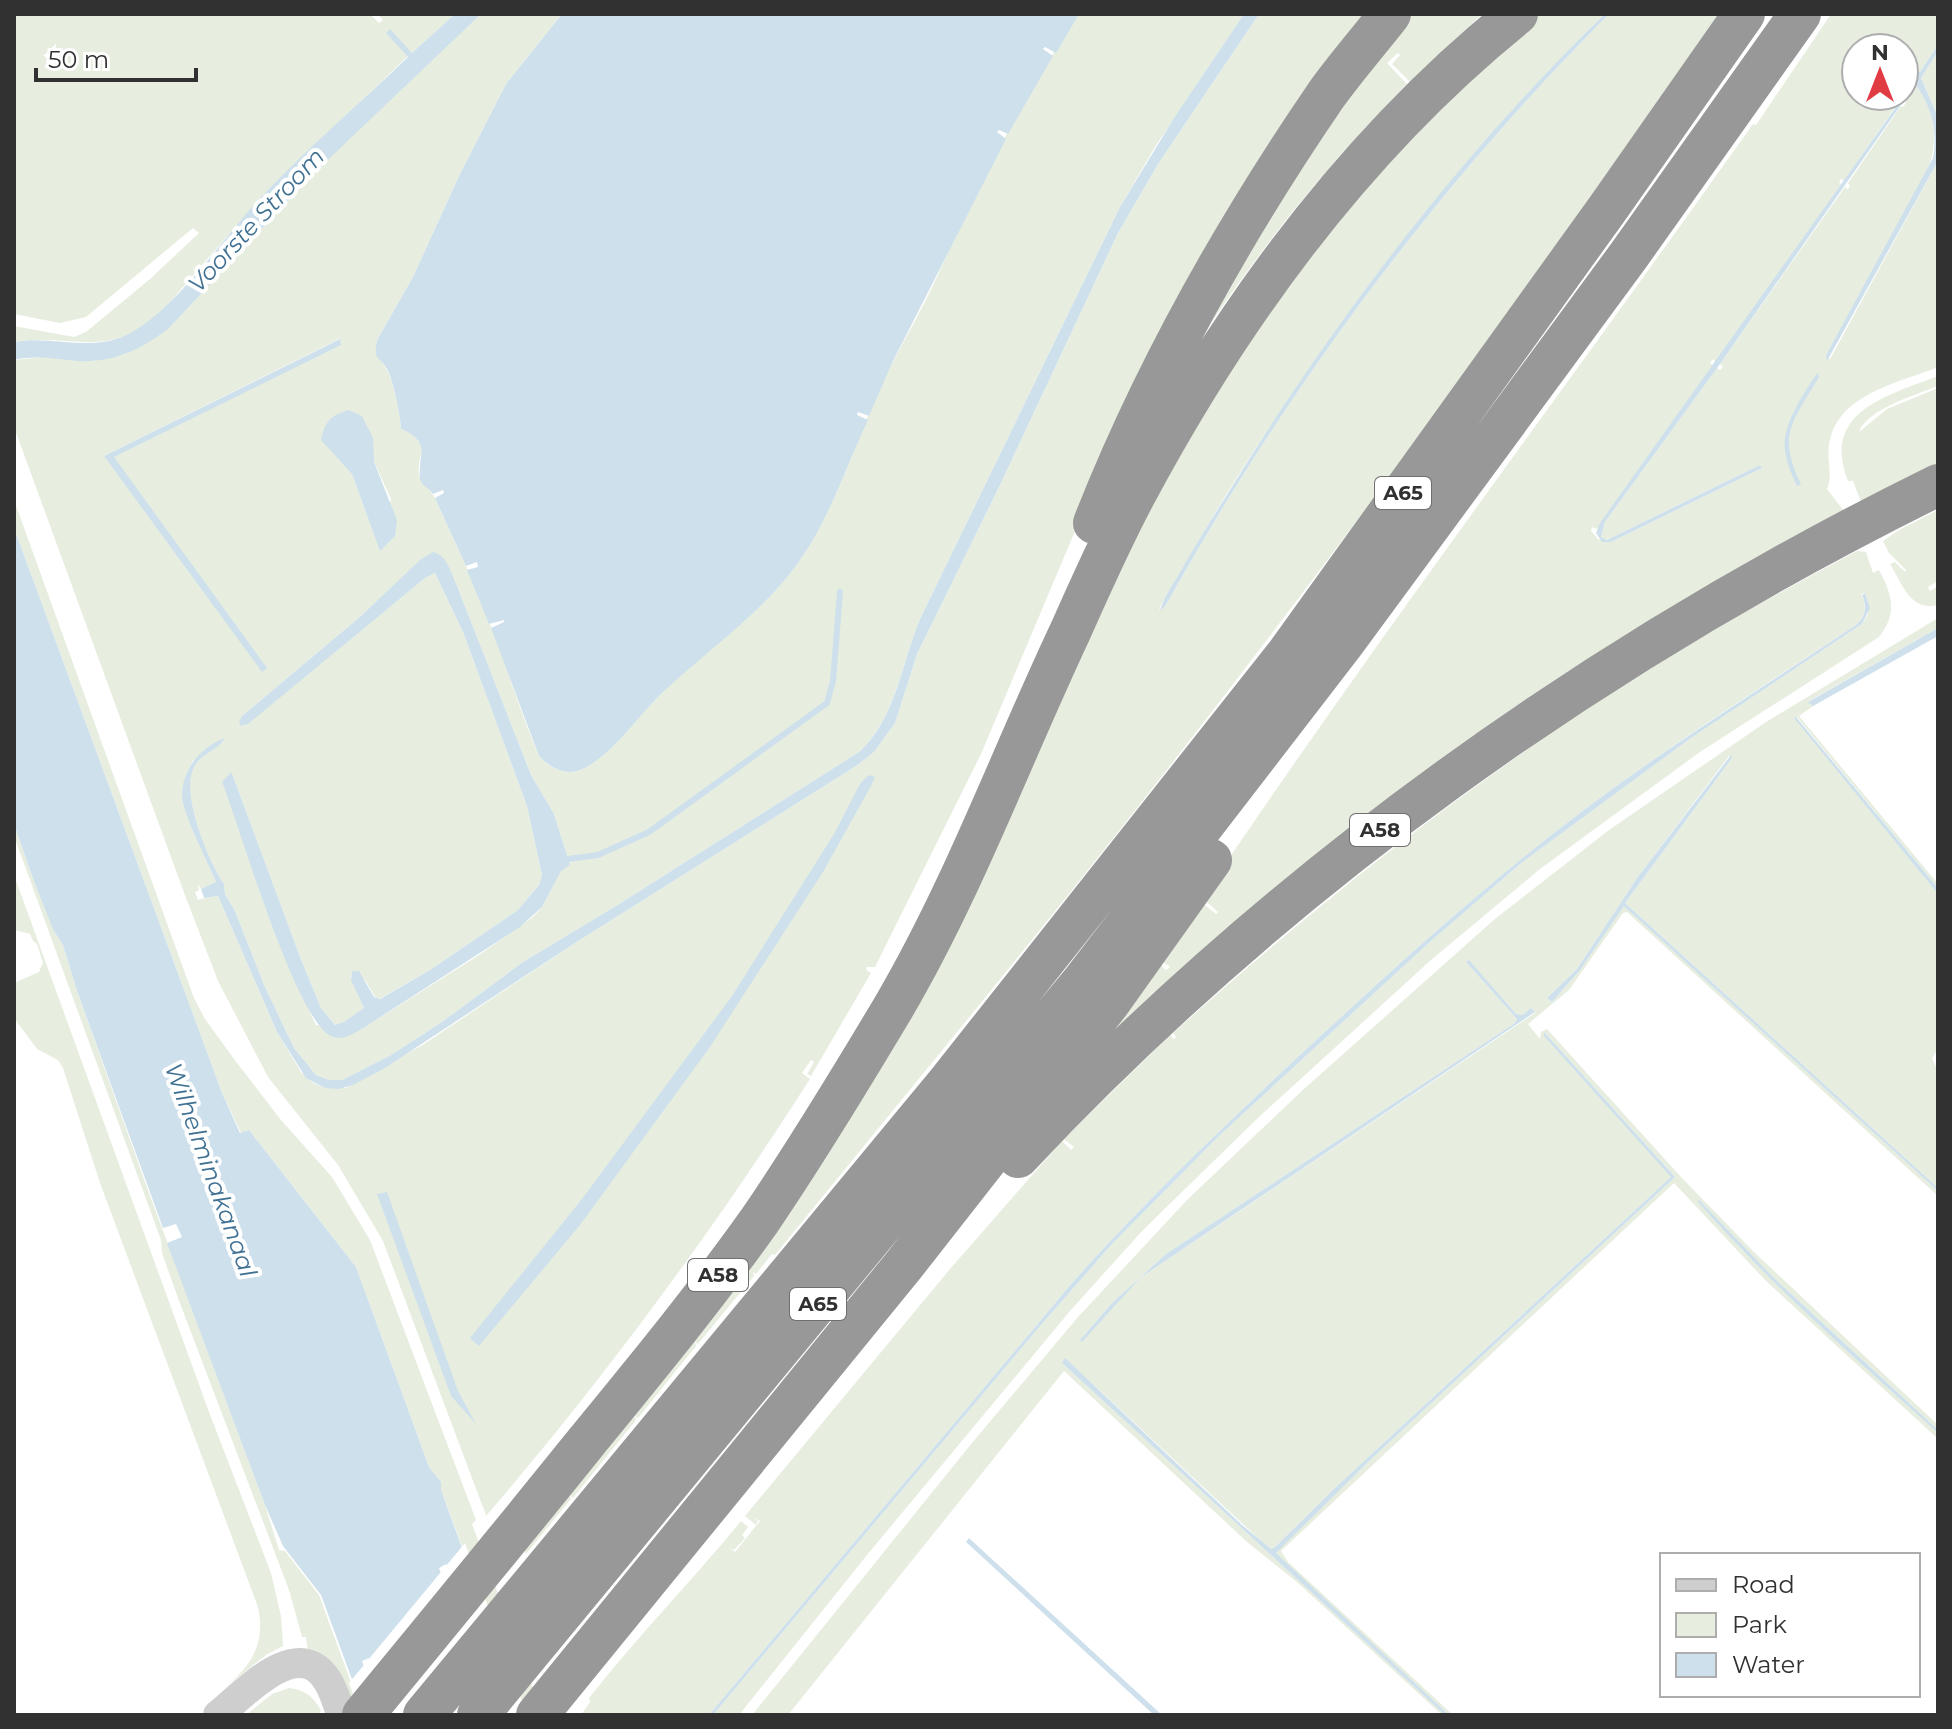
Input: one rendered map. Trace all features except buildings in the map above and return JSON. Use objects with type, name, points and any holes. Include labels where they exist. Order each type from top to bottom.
[{"type":"highway","points":[[1068,635],[1085,545],[1114,473],[1185,327],[1262,194],[1328,94],[1390,14]]},
{"type":"highway","name":"A58","points":[[363,1715],[670,1340],[758,1222],[810,1143],[895,1004],[952,898],[1068,635],[1135,495],[1182,411],[1241,317],[1303,234],[1377,148],[1474,49],[1517,14]]},
{"type":"highway","name":"A65","points":[[424,1715],[946,1085],[1287,654],[1744,14]]},
{"type":"highway","name":"A65","points":[[478,1715],[1083,981],[1342,645],[1638,242],[1800,14]]},
{"type":"highway","name":"A58","points":[[904,1265],[963,1215],[1074,1098],[1218,963],[1320,876],[1438,785],[1543,713],[1722,600],[1938,485]]},
{"type":"highway","name":"A58","points":[[537,1715],[904,1265],[1109,1003],[1301,737],[1317,708],[1342,645]]},
{"type":"street","points":[[218,1715],[278,1668],[301,1663],[315,1667],[328,1681],[342,1715]]},
{"type":"green space","points":[[14,14],[370,14],[379,23],[383,20],[377,14],[455,14],[412,53],[387,33],[408,56],[265,193],[163,310],[144,326],[108,341],[14,342],[14,326],[74,337],[86,332],[199,233],[193,228],[86,317],[60,323],[14,314]]},
{"type":"green space","points":[[481,14],[562,14],[506,84],[413,277],[377,340],[377,351],[392,382],[401,429],[412,434],[421,445],[420,478],[435,498],[471,577],[539,756],[556,769],[572,772],[588,766],[611,748],[661,694],[773,593],[804,554],[837,492],[882,383],[929,294],[984,178],[1038,78],[1079,14],[1244,14],[1155,147],[1120,207],[921,617],[890,706],[872,738],[859,752],[523,962],[391,1055],[342,1080],[329,1080],[316,1075],[294,1048],[225,894],[224,884],[203,843],[192,807],[191,775],[198,760],[225,740],[193,761],[182,793],[216,882],[201,889],[198,884],[199,890],[195,892],[198,900],[218,896],[277,1032],[301,1072],[325,1088],[346,1088],[424,1044],[575,943],[874,752],[895,723],[917,654],[1118,233],[1158,164],[1259,14],[1368,14],[1092,491],[981,754],[875,967],[867,967],[866,970],[871,973],[811,1076],[807,1074],[814,1062],[811,1060],[802,1073],[810,1079],[656,1304],[486,1516],[383,1241],[338,1165],[268,1077],[218,981],[14,427],[14,360],[43,357],[92,361],[126,354],[240,247],[370,117]],"holes":[[[339,339],[340,345],[113,457],[266,668],[104,456]],[[374,462],[391,499],[380,550],[352,474]],[[421,560],[457,586],[531,775],[554,814],[570,865],[561,870],[542,907],[533,917],[365,1027],[316,1025],[288,965],[247,853],[235,813],[233,776],[300,957],[321,1008],[335,1025],[344,1023],[364,1008],[350,975],[365,980],[379,999],[430,970],[518,910],[539,885],[542,875],[527,806],[463,632],[435,573],[244,726],[242,716],[361,616]]]},
{"type":"green space","points":[[1397,14],[1482,14],[1410,82],[1392,64],[1400,55],[1398,53],[1387,63],[1407,84],[1348,146],[1293,211],[1160,392]]},
{"type":"green space","points":[[1536,14],[1605,14],[1462,170],[1332,337],[1252,454],[1159,610],[1166,605],[1261,446],[1367,294],[1483,150],[1545,81],[1609,14],[1721,14],[1422,432],[1190,740],[944,1048],[775,1255],[772,1254],[756,1274],[753,1272],[754,1276],[698,1344],[695,1342],[696,1346],[638,1418],[634,1416],[636,1420],[573,1498],[570,1495],[571,1499],[526,1554],[523,1547],[717,1301],[1164,467],[1333,218]]},
{"type":"green space","points":[[1831,14],[1938,14],[1938,45],[1920,72],[1920,32],[1840,32],[1840,112],[1892,112],[1844,181],[1841,179],[1841,184],[1779,274],[1715,362],[1713,359],[1710,363],[1713,365],[1597,529],[1592,527],[1591,531],[1598,539],[1611,542],[1762,468],[1760,465],[1607,540],[1601,537],[1605,522],[1717,368],[1720,370],[1723,367],[1720,364],[1845,187],[1848,189],[1848,183],[1897,112],[1920,112],[1920,92],[1928,107],[1934,133],[1934,147],[1926,174],[1826,355],[1830,359],[1938,161],[1938,367],[1859,400],[1836,424],[1829,446],[1830,477],[1827,489],[1844,511],[1061,1089],[1157,961],[1166,970],[1170,967],[1159,959],[1200,901],[1216,914],[1218,912],[1202,898],[1406,606],[1753,124],[1756,125]]},
{"type":"green space","points":[[1938,51],[1938,117],[1921,78]]},
{"type":"green space","points":[[1938,376],[1938,386],[1882,410],[1872,416],[1859,432],[1887,409],[1938,388],[1938,470],[1861,502],[1853,481],[1848,481],[1842,457],[1843,438],[1851,423],[1863,410],[1880,400]]},
{"type":"green space","points":[[14,500],[194,998],[205,1019],[281,1120],[332,1177],[370,1240],[476,1520],[472,1524],[543,1715],[525,1715],[441,1490],[441,1482],[429,1467],[356,1267],[249,1130],[241,1133],[222,1093],[14,528]]},
{"type":"green space","points":[[1938,510],[1938,581],[1928,587],[1930,591],[1938,586],[1938,605],[1929,606],[1914,600],[1903,588],[1890,564],[1895,562],[1906,570],[1889,553],[1883,541]]},
{"type":"green space","points":[[1857,551],[1866,552],[1873,573],[1879,570],[1890,595],[1889,620],[1879,637],[1700,752],[1540,869],[1431,960],[1260,1116],[1143,1230],[1070,1311],[739,1715],[713,1715],[1041,1325],[1112,1244],[1221,1134],[1431,941],[1520,864],[1691,738],[1862,624],[1868,614],[1865,593],[1861,594],[1864,614],[1856,625],[1679,742],[1540,844],[1402,961],[1213,1137],[1072,1283],[709,1715],[581,1715],[590,1702],[589,1698],[607,1675],[741,1521],[748,1527],[742,1535],[745,1538],[734,1550],[729,1547],[735,1552],[760,1521],[754,1517],[758,1521],[756,1525],[745,1516],[950,1269],[1062,1141],[1071,1150],[1074,1147],[1064,1139],[1170,1035],[1174,1039],[1173,1033],[1327,901],[1433,818],[1543,739],[1694,642]]},
{"type":"green space","points":[[1938,618],[1938,628],[1809,701],[1813,706],[1799,716],[1938,884],[1938,888],[1795,718],[1938,894],[1938,1049],[1932,1058],[1938,1071],[1938,1188],[1625,903],[1732,758],[1729,756],[1637,878],[1577,969],[1547,998],[1552,1002],[1580,970],[1624,905],[1938,1191],[1938,1196],[1627,912],[1623,913],[1569,990],[1528,1024],[1540,1039],[1541,1032],[1547,1029],[1681,1177],[1755,1253],[1938,1425],[1938,1430],[1774,1278],[1699,1201],[1742,1250],[1938,1433],[1938,1439],[1765,1280],[1674,1183],[1281,1551],[1288,1562],[1453,1715],[1449,1715],[1275,1553],[1369,1461],[1675,1177],[1544,1032],[1672,1176],[1275,1547],[1271,1549],[1262,1542],[1094,1385],[1062,1363],[1445,1715],[1297,1582],[1247,1542],[1064,1371],[788,1715],[752,1715],[1078,1317],[1188,1199],[1305,1088],[1496,918],[1609,830],[1766,722]],"holes":[[[1468,960],[1516,1014],[1522,1015],[1531,1008],[1535,1013],[1140,1278],[1080,1340],[1113,1302],[1166,1254],[1515,1023],[1517,1019],[1467,963]]]},
{"type":"green space","points":[[14,824],[32,876],[63,945],[279,1550],[285,1551],[319,1595],[363,1715],[308,1653],[306,1637],[302,1637],[289,1590],[178,1298],[162,1253],[161,1240],[14,836]]},
{"type":"green space","points":[[14,875],[209,1412],[271,1573],[281,1616],[283,1646],[266,1655],[228,1685],[245,1668],[255,1650],[260,1631],[258,1607],[100,1183],[63,1068],[58,1060],[37,1049],[14,1018],[14,983],[39,972],[43,963],[30,934],[14,930]]},
{"type":"green space","points":[[289,1688],[301,1691],[310,1696],[321,1711],[318,1715],[246,1715],[272,1694]]},
{"type":"water","name":"Voorste Stroom","points":[[455,14],[481,14],[313,174],[169,328],[137,349],[103,360],[14,360],[14,342],[95,343],[122,337],[141,327],[197,274],[280,177],[408,57],[386,33],[390,29],[412,53]]},
{"type":"water","points":[[562,14],[1079,14],[1056,53],[1045,47],[1043,49],[1053,56],[1008,134],[997,132],[1006,139],[892,363],[869,416],[858,412],[857,415],[868,420],[830,507],[802,557],[772,594],[662,693],[611,748],[588,766],[572,772],[556,769],[539,756],[491,628],[504,620],[489,624],[467,570],[478,567],[477,562],[466,566],[435,498],[444,493],[443,490],[433,494],[420,479],[420,444],[401,429],[392,381],[376,352],[377,340],[413,277],[506,84]]},
{"type":"water","points":[[1244,14],[1259,14],[1158,164],[1118,233],[917,654],[895,723],[874,752],[385,1068],[339,1089],[325,1088],[306,1078],[277,1032],[218,896],[204,898],[201,889],[216,882],[190,825],[182,794],[190,767],[201,753],[225,738],[194,767],[191,778],[193,809],[264,985],[294,1048],[316,1075],[329,1080],[342,1080],[391,1055],[523,962],[859,752],[882,723],[921,617],[1120,207],[1174,118]]},
{"type":"water","points":[[1605,14],[1609,14],[1483,150],[1367,294],[1261,446],[1160,611],[1195,546],[1264,436],[1352,308],[1447,185],[1550,69]]},
{"type":"water","points":[[1938,45],[1938,51],[1921,78],[1938,117],[1938,161],[1827,361],[1826,355],[1933,158],[1933,122],[1920,90],[1920,72]]},
{"type":"water","points":[[1892,112],[1896,112],[1605,522],[1601,537],[1607,540],[1760,465],[1762,468],[1611,542],[1602,542],[1596,533],[1600,523]]},
{"type":"water","points":[[340,339],[341,345],[114,457],[267,668],[262,672],[104,456]]},
{"type":"water","points":[[1818,373],[1819,377],[1791,428],[1790,452],[1801,484],[1797,486],[1787,462],[1786,433],[1800,400]]},
{"type":"water","points":[[349,410],[362,416],[373,438],[374,462],[397,520],[395,536],[380,551],[352,474],[321,440],[330,420]]},
{"type":"water","name":"Wilhelminakanaal","points":[[14,528],[222,1093],[240,1133],[249,1130],[356,1267],[429,1467],[441,1482],[441,1490],[523,1715],[502,1715],[446,1564],[439,1568],[494,1715],[391,1715],[369,1658],[362,1661],[382,1715],[365,1715],[321,1595],[283,1546],[265,1505],[167,1243],[182,1237],[176,1224],[163,1228],[63,945],[53,929],[14,824]]},
{"type":"water","points":[[433,552],[442,557],[450,570],[531,775],[554,814],[570,865],[561,871],[542,907],[520,927],[365,1027],[348,1036],[335,1038],[317,1022],[285,960],[222,782],[231,772],[300,957],[321,1008],[335,1025],[364,1008],[351,980],[352,971],[359,971],[374,997],[380,999],[430,970],[518,910],[539,885],[542,875],[527,806],[463,632],[435,573],[248,724],[241,726],[239,722],[242,716],[361,616],[421,559]]},
{"type":"water","points":[[1865,593],[1870,608],[1862,624],[1691,738],[1520,864],[1431,941],[1221,1134],[1112,1244],[713,1715],[709,1715],[1072,1283],[1213,1137],[1402,961],[1540,844],[1644,766],[1856,625],[1865,611],[1862,595]]},
{"type":"water","points":[[1938,628],[1938,636],[1813,706],[1808,702]]},
{"type":"water","points":[[1794,718],[1938,888],[1938,894]]},
{"type":"water","points":[[1731,755],[1732,758],[1625,903],[1938,1191],[1624,906],[1580,970],[1552,1002],[1547,998],[1577,969],[1637,878]]},
{"type":"water","points":[[869,775],[875,777],[871,786],[823,872],[710,1047],[580,1225],[479,1346],[470,1338],[582,1199],[732,996],[834,834],[861,782]]},
{"type":"water","points":[[1469,960],[1516,1014],[1522,1015],[1531,1008],[1535,1012],[1140,1278],[1082,1342],[1080,1340],[1113,1302],[1166,1254],[1515,1023],[1517,1019],[1466,962]]},
{"type":"water","points":[[1544,1032],[1675,1177],[1369,1461],[1276,1553],[1449,1715],[1445,1715],[1062,1363],[1065,1358],[1242,1525],[1271,1549],[1275,1547],[1671,1177],[1544,1036]]},
{"type":"water","points":[[387,1192],[458,1391],[476,1424],[451,1396],[377,1194]]},
{"type":"water","points":[[1699,1200],[1774,1278],[1938,1433],[1784,1292],[1726,1233]]},
{"type":"water","points":[[969,1538],[1162,1715],[1154,1715],[966,1542]]},
{"type":"pier","points":[[465,1543],[527,1715],[361,1715],[349,1683]]},
{"type":"waterway","points":[[568,859],[598,855],[649,832],[827,703],[833,681],[840,592]]}]
